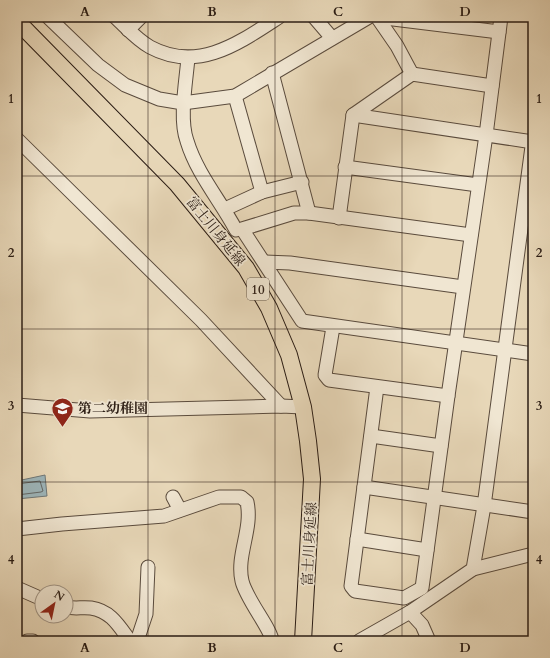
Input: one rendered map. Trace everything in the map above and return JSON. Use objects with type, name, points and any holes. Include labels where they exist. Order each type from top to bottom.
[{"type":"main road","name":"富士川身延線","points":[[17,21],[177,184],[246,268],[269,308],[289,355],[304,408],[312,479],[303,641]]},
{"type":"street","points":[[48,17],[98,65],[125,85],[159,100],[183,103],[235,96],[369,17]]},
{"type":"street","points":[[115,17],[149,47],[166,54],[188,58],[201,57],[232,47],[279,17]]},
{"type":"street","points":[[128,30],[142,17]]},
{"type":"street","points":[[314,17],[332,38]]},
{"type":"street","points":[[377,17],[499,32]]},
{"type":"street","points":[[377,17],[397,46],[412,74]]},
{"type":"street","points":[[378,387],[351,586],[355,591],[404,598],[422,588],[463,287],[486,135],[501,17]]},
{"type":"street","points":[[188,58],[183,103],[186,140],[198,169],[225,209],[236,230]]},
{"type":"street","points":[[272,73],[309,213]]},
{"type":"street","points":[[339,218],[353,115],[412,74],[492,86]]},
{"type":"street","points":[[235,96],[262,192]]},
{"type":"street","points":[[353,115],[533,141],[484,506],[473,570]]},
{"type":"street","points":[[17,139],[201,320],[281,406]]},
{"type":"street","points":[[345,167],[478,185]]},
{"type":"street","points":[[225,209],[262,192],[302,182]]},
{"type":"street","points":[[471,235],[309,213],[294,214],[242,229],[265,262],[302,321],[333,327],[456,342],[533,354]]},
{"type":"street","points":[[265,262],[290,263],[463,287]]},
{"type":"street","points":[[333,327],[325,375],[329,380],[448,396]]},
{"type":"street","points":[[17,405],[90,411],[281,406],[304,408]]},
{"type":"street","points":[[371,436],[441,446]]},
{"type":"street","points":[[364,487],[484,506],[533,512]]},
{"type":"street","points":[[173,497],[180,510]]},
{"type":"street","points":[[17,530],[62,524],[164,516],[219,497],[241,497],[247,502],[250,518],[241,562],[242,580],[245,591],[272,641]]},
{"type":"street","points":[[357,539],[427,550]]},
{"type":"street","points":[[359,641],[410,612],[473,570],[533,554]]},
{"type":"street","points":[[137,641],[146,614],[148,567]]},
{"type":"street","points":[[17,588],[34,595]]},
{"type":"street","points":[[74,609],[89,608],[111,615],[130,641]]},
{"type":"street","points":[[410,612],[422,625],[429,641]]},
{"type":"street","points":[[27,641],[33,640]]},
{"type":"water","points":[[45,475],[47,496],[17,499],[17,481]]},
{"type":"place","name":"第二幼稚園","points":[[62,428]]}]
